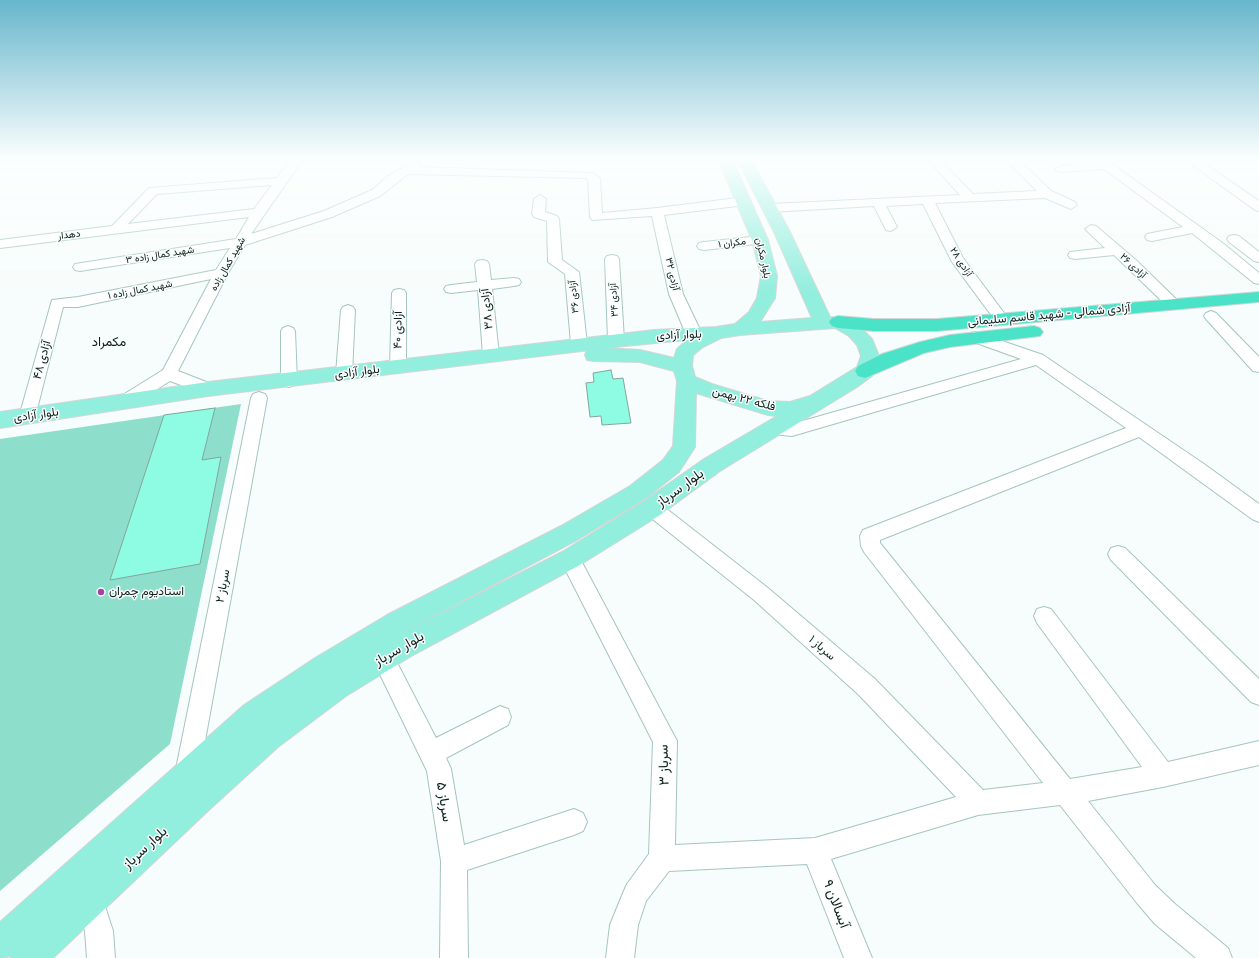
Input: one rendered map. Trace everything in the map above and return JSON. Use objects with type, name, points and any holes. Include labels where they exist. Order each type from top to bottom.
[{"type":"highway","name":"آزادی شمالی - شهید قاسم سلیمانی","points":[[831,322],[874,325],[937,325],[1259,297]]},
{"type":"highway","name":"آزادی شمالی - شهید قاسم سلیمانی","points":[[865,371],[889,359],[920,348],[950,340],[1259,312]]},
{"type":"main road","name":"بلوار مکران","points":[[740,329],[756,316],[766,298],[769,276],[761,245],[746,204]]},
{"type":"main road","name":"بلوار مکران","points":[[768,204],[791,251],[831,322]]},
{"type":"main road","points":[[761,245],[777,257],[787,255],[791,251]]},
{"type":"main road","points":[[685,373],[684,353],[696,342],[716,333],[740,329],[831,322],[855,332],[865,343],[870,356],[865,371]]},
{"type":"main road","name":"بلوار آزادی","points":[[0,420],[208,389],[289,381],[579,344],[654,336],[716,333]]},
{"type":"main road","name":"بلوار آزادی","points":[[0,434],[259,398],[611,354],[640,356],[685,373]]},
{"type":"main road","name":"فلکه ۲۲ بهمن","points":[[685,373],[705,389],[768,408],[790,409],[816,402],[850,382],[865,371]]},
{"type":"main road","name":"بلوار سرباز","points":[[0,944],[254,715],[324,666],[396,623],[569,533],[638,492],[671,466],[684,447],[685,373]]},
{"type":"main road","name":"بلوار سرباز","points":[[28,958],[268,737],[336,687],[383,658],[570,559],[652,508],[712,464],[816,402]]},
{"type":"street","points":[[116,229],[141,204]]},
{"type":"street","name":"شهید کمال زاده","points":[[169,374],[221,274],[265,204]]},
{"type":"street","name":"شهید کمال زاده ۳","points":[[80,267],[240,242],[328,214],[351,204]]},
{"type":"street","name":"آزادی ۳۶","points":[[539,204],[538,214],[553,219],[555,262],[572,272],[579,344]]},
{"type":"street","points":[[595,204],[596,216],[657,212],[723,204]]},
{"type":"street","points":[[770,208],[858,204]]},
{"type":"street","points":[[878,204],[891,227]]},
{"type":"street","name":"آزادی ۲۸","points":[[929,204],[957,259],[1002,320]]},
{"type":"street","points":[[1159,204],[1259,280]]},
{"type":"street","name":"آزادی ۳۲","points":[[657,212],[676,294],[694,334]]},
{"type":"street","name":"دهدار","points":[[0,244],[237,214],[258,213]]},
{"type":"street","name":"آزادی ۲۶","points":[[1091,229],[1117,251],[1173,304]]},
{"type":"street","points":[[1152,237],[1194,229]]},
{"type":"street","points":[[1234,239],[1259,258]]},
{"type":"street","name":"مکران ۱","points":[[704,246],[761,245]]},
{"type":"street","points":[[1075,255],[1117,251]]},
{"type":"street","name":"آزادی ۳۴","points":[[612,259],[616,340]]},
{"type":"street","name":"آزادی ۳۸","points":[[482,264],[491,355]]},
{"type":"street","name":"شهید کمال زاده ۱","points":[[57,303],[78,302],[221,274]]},
{"type":"street","points":[[451,289],[514,282]]},
{"type":"street","name":"آزادی ۴۰","points":[[398,367],[399,293]]},
{"type":"street","name":"آزادی ۴۸","points":[[28,417],[57,303]]},
{"type":"street","points":[[344,374],[348,310]]},
{"type":"street","points":[[1212,316],[1259,367]]},
{"type":"street","points":[[288,330],[289,381]]},
{"type":"street","points":[[976,337],[1038,359],[1139,430],[1198,469],[1259,514]]},
{"type":"street","points":[[772,428],[792,430],[1038,359]]},
{"type":"street","points":[[124,402],[169,374],[208,389]]},
{"type":"street","name":"سرباز ۲","points":[[188,774],[259,398]]},
{"type":"street","points":[[1139,430],[870,536],[871,546],[1067,792],[1146,894],[1165,914],[1218,958]]},
{"type":"street","name":"سرباز ۱","points":[[652,508],[761,594],[867,687],[978,803]]},
{"type":"street","points":[[1118,554],[1259,694]]},
{"type":"street","name":"سرباز ۳","points":[[570,559],[665,741],[662,858]]},
{"type":"street","points":[[1044,616],[1163,775]]},
{"type":"street","name":"سرباز ۵","points":[[383,658],[439,769],[454,861],[454,958]]},
{"type":"street","points":[[431,753],[500,717]]},
{"type":"street","points":[[620,958],[624,925],[636,893],[662,858],[815,851],[978,803],[1067,792],[1163,775],[1259,753]]},
{"type":"street","points":[[454,861],[574,822]]},
{"type":"street","name":"آبسالان ۹","points":[[815,851],[858,958]]},
{"type":"street","points":[[90,900],[99,931],[101,958]]},
{"type":"green space","name":"استادیوم چمران","points":[[241,404],[170,744],[0,891],[0,439]]},
{"type":"building","points":[[611,370],[613,379],[623,378],[631,423],[602,425],[601,416],[590,417],[586,383],[594,382],[593,373]]},
{"type":"building","points":[[215,408],[202,460],[221,457],[200,564],[110,580],[164,415]]},
{"type":"place","name":"استادیوم چمران","points":[[101,592]]},
{"type":"district","name":"مکمراد","points":[[109,342]]}]
